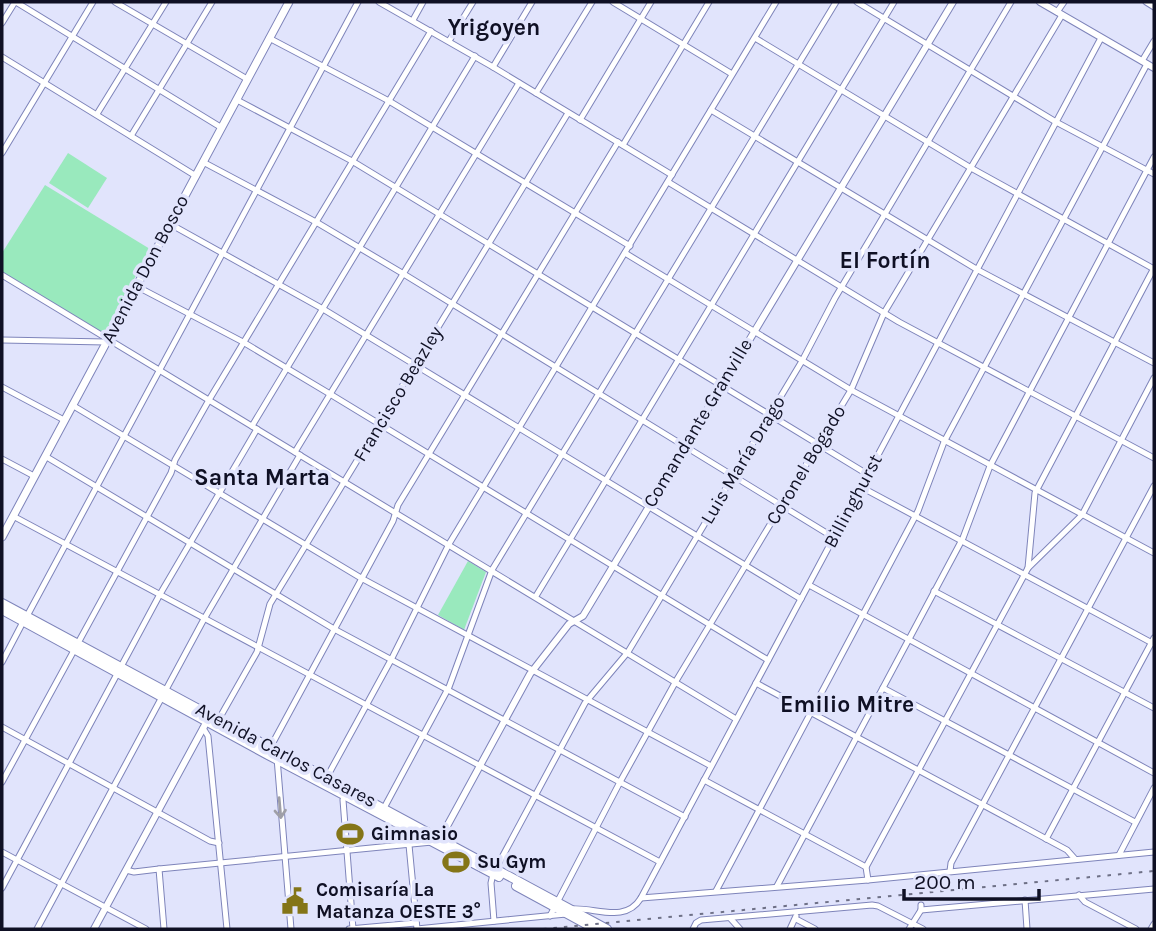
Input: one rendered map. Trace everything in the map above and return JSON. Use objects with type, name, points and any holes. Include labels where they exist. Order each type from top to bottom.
[{"type":"main road","name":"Avenida Don Bosco","points":[[3,533],[289,2]]},
{"type":"main road","name":"Avenida Carlos Casares","points":[[2,603],[25,619],[164,694],[219,719],[278,756],[494,871],[553,908],[607,929]]},
{"type":"main road","name":"Avenida Carlos Casares","points":[[2,610],[25,619]]},
{"type":"main road","name":"Avenida Carlos Casares","points":[[164,694],[205,724],[268,750]]},
{"type":"main road","name":"Avenida Carlos Casares","points":[[278,756],[327,777],[346,791],[384,808],[412,827]]},
{"type":"main road","name":"Avenida Carlos Casares","points":[[569,912],[595,929]]},
{"type":"street","points":[[2,23],[15,2],[222,128]]},
{"type":"street","points":[[2,153],[93,2]]},
{"type":"street","points":[[115,2],[247,79]]},
{"type":"street","points":[[97,114],[166,2]]},
{"type":"street","points":[[131,136],[212,2]]},
{"type":"street","points":[[2,662],[358,2]]},
{"type":"street","points":[[379,2],[475,56],[672,176]]},
{"type":"street","points":[[413,20],[423,2]]},
{"type":"street","points":[[449,41],[473,2]]},
{"type":"street","points":[[493,67],[532,2]]},
{"type":"street","points":[[536,93],[592,2]]},
{"type":"street","points":[[613,2],[732,74]]},
{"type":"street","points":[[580,120],[651,2]]},
{"type":"street","points":[[268,750],[393,521],[395,512],[464,394],[574,213],[709,2]]},
{"type":"street","points":[[327,777],[391,660],[449,544],[776,2]]},
{"type":"street","points":[[384,808],[447,690],[492,570],[836,2]]},
{"type":"street","points":[[857,2],[1056,122],[1154,174]]},
{"type":"street","points":[[536,596],[894,2]]},
{"type":"street","name":"Comandante Granville","points":[[437,840],[532,670],[569,624],[583,616],[953,2]]},
{"type":"street","name":"Luis María Drago","points":[[494,921],[491,883],[494,871],[587,699],[628,652],[802,361],[884,214],[1011,2]]},
{"type":"street","points":[[1040,2],[1154,68]]},
{"type":"street","name":"Coronel Bogado","points":[[553,908],[676,681],[851,390],[884,313],[1014,96],[1060,14],[1064,2]]},
{"type":"street","points":[[1146,2],[1154,7]]},
{"type":"street","points":[[2,782],[209,400],[431,31]]},
{"type":"street","points":[[269,38],[389,101],[630,246]]},
{"type":"street","points":[[755,38],[971,169],[1154,269],[1037,490],[1025,575],[866,867],[868,880]]},
{"type":"street","name":"Billinghurst","points":[[641,898],[1101,38]]},
{"type":"street","points":[[716,891],[915,517],[944,442],[1102,146],[1154,41]]},
{"type":"street","points":[[2,888],[159,596],[219,493],[286,368],[475,56]]},
{"type":"street","points":[[2,57],[195,176]]},
{"type":"street","points":[[37,929],[204,619],[330,394],[519,83]]},
{"type":"street","points":[[237,100],[352,161],[867,474]]},
{"type":"street","points":[[711,110],[927,241],[1023,295],[1154,363]]},
{"type":"street","name":"Francisco Beazley","points":[[219,719],[258,649],[268,608],[568,113]]},
{"type":"street","points":[[777,886],[961,541],[990,466],[1154,157]]},
{"type":"street","points":[[203,162],[316,222],[402,273],[833,537]]},
{"type":"street","points":[[668,182],[938,344],[1154,458]]},
{"type":"street","points":[[170,224],[366,334],[802,598]]},
{"type":"street","points":[[625,253],[851,390],[1154,553]]},
{"type":"street","points":[[2,275],[90,328],[106,341],[536,596],[736,719]]},
{"type":"street","points":[[136,286],[243,342],[768,660]]},
{"type":"street","points":[[87,341],[90,328]]},
{"type":"street","points":[[2,341],[106,341]]},
{"type":"street","points":[[1028,568],[1082,514],[1154,378]]},
{"type":"street","points":[[2,387],[64,420]]},
{"type":"street","points":[[72,405],[361,578],[711,766]]},
{"type":"street","points":[[45,456],[334,629],[685,817]]},
{"type":"street","points":[[2,459],[34,476]]},
{"type":"street","points":[[950,871],[951,863],[1008,755],[1154,486]]},
{"type":"street","points":[[861,487],[1153,642],[1046,839]]},
{"type":"street","points":[[13,516],[660,862]]},
{"type":"street","points":[[809,585],[1154,773]]},
{"type":"street","points":[[934,592],[1154,708]]},
{"type":"street","points":[[756,683],[983,804],[1070,853],[1075,859]]},
{"type":"street","points":[[883,688],[1135,822]]},
{"type":"street","points":[[94,929],[205,724],[219,719]]},
{"type":"street","points":[[205,724],[227,929]]},
{"type":"street","points":[[2,727],[219,843]]},
{"type":"street","points":[[278,756],[291,929]]},
{"type":"street","points":[[704,780],[866,867]]},
{"type":"street","points":[[1119,855],[1154,788]]},
{"type":"street","points":[[346,791],[351,929],[494,921],[553,908],[569,912],[621,913],[635,907],[641,898],[868,880],[1154,852]]},
{"type":"street","points":[[412,827],[409,845],[417,927]]},
{"type":"street","points":[[126,870],[134,872],[437,840]]},
{"type":"street","points":[[2,852],[145,929]]},
{"type":"street","points":[[159,869],[164,929]]},
{"type":"street","points":[[910,926],[921,907],[1154,889]]},
{"type":"street","points":[[1079,895],[1085,902],[1136,929]]},
{"type":"street","points":[[1025,900],[1027,929]]},
{"type":"street","points":[[693,929],[698,921],[796,916],[878,906],[910,926],[923,929]]},
{"type":"street","points":[[790,929],[796,916]]},
{"type":"street","points":[[796,916],[815,929]]},
{"type":"street","points":[[730,918],[740,929]]},
{"type":"street","points":[[1151,929],[1154,924]]},
{"type":"green space","points":[[68,153],[107,178],[88,208],[49,183]]},
{"type":"green space","points":[[45,185],[150,249],[105,334],[2,274],[2,253]]},
{"type":"green space","points":[[468,561],[486,572],[464,630],[438,615]]},
{"type":"railway","points":[[543,929],[1154,871]]},
{"type":"place","name":"Gimnasio","points":[[350,834]]},
{"type":"place","name":"Su Gym","points":[[456,862]]},
{"type":"place","name":"Comisaría La Matanza OESTE 3°","points":[[295,901]]},
{"type":"district","name":"Yrigoyen","points":[[494,27]]},
{"type":"district","name":"El Fortín","points":[[885,260]]},
{"type":"district","name":"Santa Marta","points":[[262,477]]},
{"type":"district","name":"Emilio Mitre","points":[[847,704]]}]
